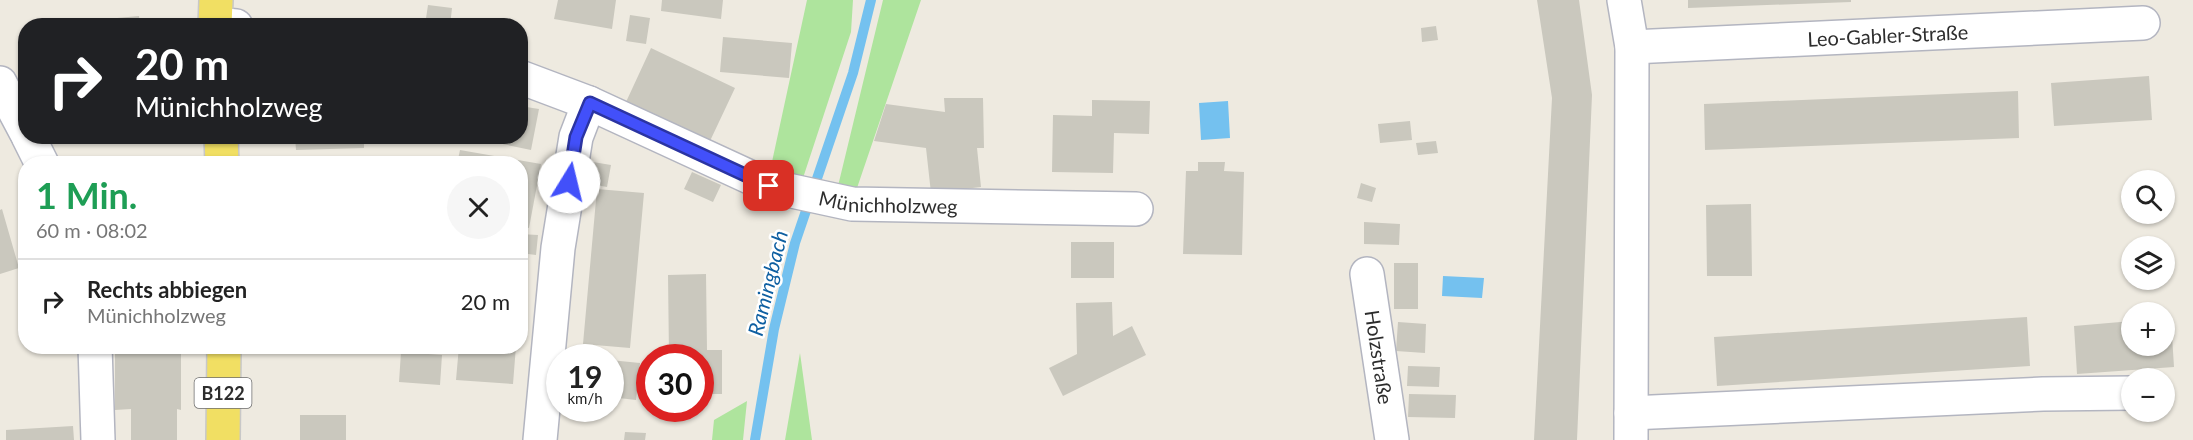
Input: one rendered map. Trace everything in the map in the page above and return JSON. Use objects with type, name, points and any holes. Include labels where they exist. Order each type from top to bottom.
[{"type":"main road","name":"B122","points":[[223,440],[224,354]]},
{"type":"street","points":[[1624,0],[1632,47],[1631,427],[2032,395],[2121,393]]},
{"type":"street","name":"Leo-Gabler-Straße","points":[[1632,47],[2143,23]]},
{"type":"street","name":"Münichholzweg","points":[[528,80],[590,103],[769,186],[852,204],[1136,209]]},
{"type":"street","points":[[0,83],[18,117]]},
{"type":"street","points":[[540,440],[558,248],[576,137],[590,103]]},
{"type":"street","name":"Holzstraße","points":[[1367,274],[1392,440]]},
{"type":"street","points":[[95,354],[98,440]]},
{"type":"green space","points":[[807,0],[853,0],[851,32],[803,178],[770,171]]},
{"type":"green space","points":[[883,0],[921,0],[857,188],[838,186]]},
{"type":"green space","points":[[800,353],[812,440],[785,440]]},
{"type":"green space","points":[[747,401],[743,440],[712,440],[714,420]]},
{"type":"water","points":[[1228,101],[1230,138],[1201,140],[1199,103]]},
{"type":"water","points":[[1443,276],[1484,278],[1482,298],[1442,296]]},
{"type":"building","points":[[558,0],[616,0],[612,29],[554,19]]},
{"type":"building","points":[[662,0],[723,0],[721,19],[661,11]]},
{"type":"building","points":[[1537,0],[1579,0],[1592,95],[1577,440],[1534,440],[1552,98]]},
{"type":"building","points":[[1688,0],[1851,0],[1851,2],[1688,8]]},
{"type":"building","points":[[428,5],[452,8],[451,18],[426,18]]},
{"type":"building","points":[[630,15],[650,18],[646,44],[626,41]]},
{"type":"building","points":[[1436,26],[1438,40],[1422,42],[1421,28]]},
{"type":"building","points":[[723,37],[792,43],[789,78],[720,72]]},
{"type":"building","points":[[651,48],[735,88],[710,141],[626,102]]},
{"type":"building","points":[[2149,76],[2152,120],[2054,126],[2051,83]]},
{"type":"building","points":[[2018,91],[2019,138],[1705,150],[1704,104]]},
{"type":"building","points":[[944,98],[983,98],[984,148],[977,148],[981,187],[931,193],[926,148],[874,141],[886,104],[945,112]]},
{"type":"building","points":[[1092,100],[1150,101],[1149,134],[1114,133],[1113,173],[1052,172],[1053,115],[1092,116]]},
{"type":"building","points":[[528,107],[539,109],[531,150],[502,144],[528,144]]},
{"type":"building","points":[[1410,121],[1412,140],[1380,143],[1378,124]]},
{"type":"building","points":[[1436,141],[1438,153],[1418,155],[1416,143]]},
{"type":"building","points":[[296,144],[364,144],[364,148],[296,150]]},
{"type":"building","points":[[460,150],[495,156],[459,156]]},
{"type":"building","points":[[587,161],[611,165],[607,187],[584,183]]},
{"type":"building","points":[[528,162],[541,164],[528,228]]},
{"type":"building","points":[[1198,162],[1225,162],[1224,171],[1244,172],[1242,255],[1183,254],[1186,171],[1198,171]]},
{"type":"building","points":[[692,172],[721,185],[713,202],[684,189]]},
{"type":"building","points":[[1361,183],[1376,188],[1372,202],[1357,198]]},
{"type":"building","points":[[597,189],[644,193],[630,348],[624,347],[624,344],[583,344]]},
{"type":"building","points":[[1751,204],[1752,276],[1707,276],[1706,205]]},
{"type":"building","points":[[2,209],[18,268],[0,274],[0,210]]},
{"type":"building","points":[[1364,222],[1400,224],[1399,245],[1364,244]]},
{"type":"building","points":[[528,234],[538,235],[536,255],[528,254]]},
{"type":"building","points":[[1071,242],[1114,242],[1114,278],[1071,278]]},
{"type":"building","points":[[1394,263],[1418,263],[1418,309],[1394,309]]},
{"type":"building","points":[[706,274],[707,344],[669,344],[668,275]]},
{"type":"building","points":[[1112,302],[1113,336],[1132,326],[1146,355],[1063,396],[1049,368],[1077,354],[1076,303]]},
{"type":"building","points":[[2027,317],[2030,366],[1717,386],[1714,337]]},
{"type":"building","points":[[1398,322],[1426,324],[1425,353],[1396,351]]},
{"type":"building","points":[[2121,322],[2121,356],[2173,356],[2174,367],[2121,368],[2121,371],[2077,374],[2074,326]]},
{"type":"building","points":[[714,350],[722,350],[722,394],[714,394]]},
{"type":"building","points":[[115,354],[181,354],[181,410],[177,409],[177,440],[131,440],[131,409],[115,410]]},
{"type":"building","points":[[401,354],[442,355],[440,385],[399,382]]},
{"type":"building","points":[[458,354],[515,354],[513,384],[456,380]]},
{"type":"building","points":[[624,361],[636,363],[636,400],[624,399]]},
{"type":"building","points":[[1408,366],[1440,367],[1439,387],[1407,386]]},
{"type":"building","points":[[1409,394],[1456,395],[1455,418],[1408,417]]},
{"type":"building","points":[[300,415],[346,415],[346,440],[300,440]]},
{"type":"building","points":[[73,426],[74,440],[6,440],[6,430]]},
{"type":"building","points":[[625,432],[646,433],[645,440],[624,440]]},
{"type":"waterway","name":"Ramingbach","points":[[755,440],[774,329],[795,243],[853,73],[871,0]]},
{"type":"route","points":[[569,182],[576,137],[590,103],[769,186]]}]
